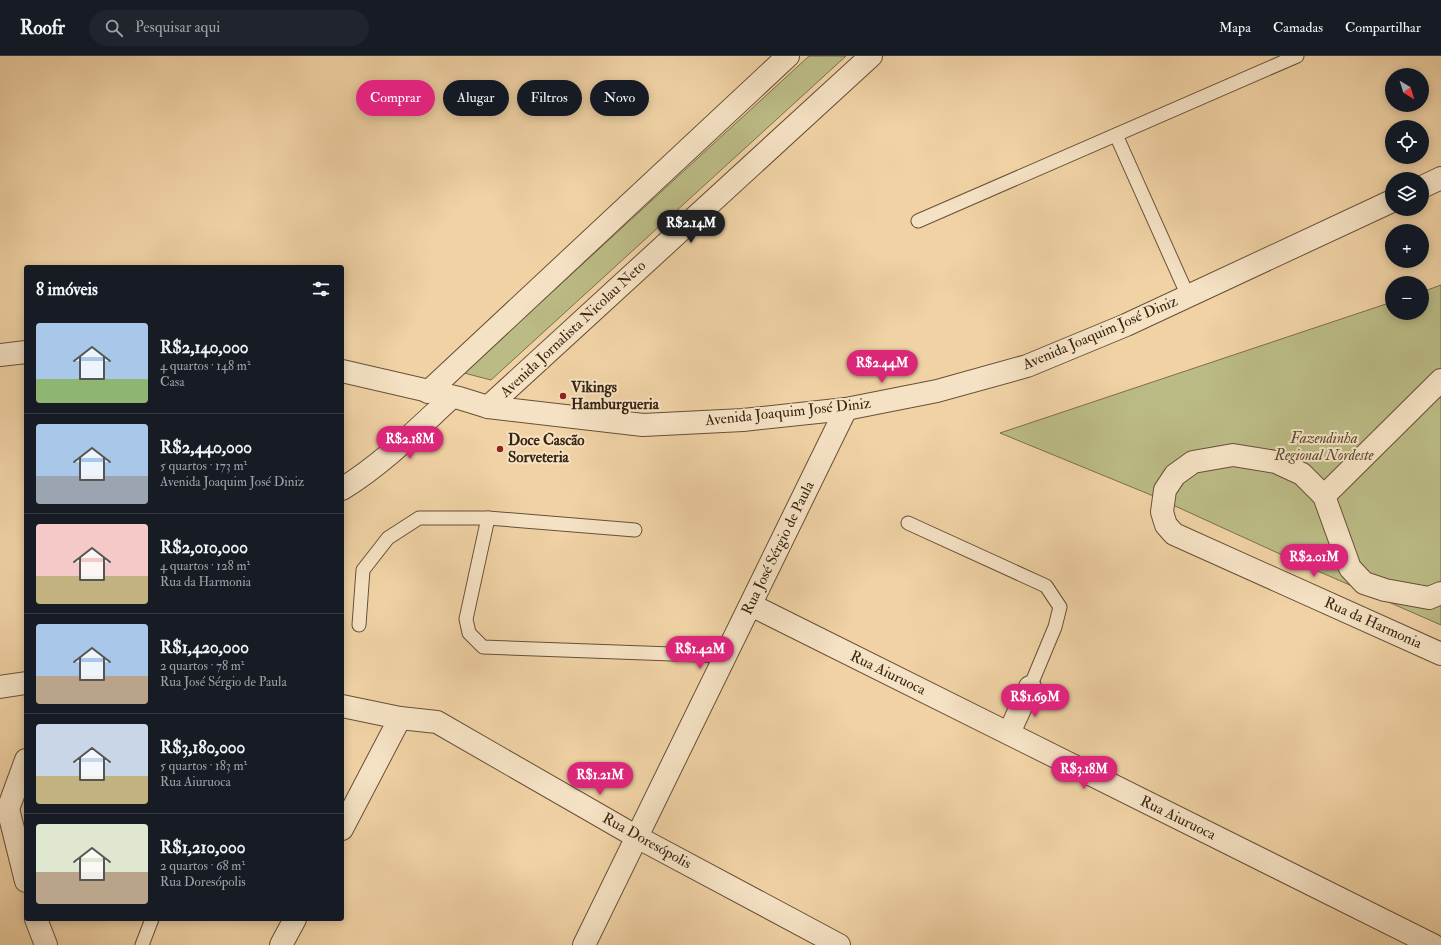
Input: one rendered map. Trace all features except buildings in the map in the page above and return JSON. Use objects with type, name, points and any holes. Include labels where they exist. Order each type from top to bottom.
[{"type":"street","points":[[428,392],[788,56]]},
{"type":"street","name":"Avenida Jornalista Nicolau Neto","points":[[488,408],[871,56]]},
{"type":"street","name":"Avenida Joaquim José Diniz","points":[[344,371],[452,397],[488,408],[643,426],[743,420],[846,409],[937,390],[1027,366],[1126,325],[1385,204]]},
{"type":"street","points":[[0,355],[24,352]]},
{"type":"street","points":[[1441,380],[1324,496],[1350,568],[1364,583],[1385,590],[1429,598],[1441,593]]},
{"type":"street","points":[[344,488],[362,477],[386,458],[452,397]]},
{"type":"street","name":"Rua José Sérgio de Paula","points":[[584,945],[846,409]]},
{"type":"street","name":"Rua da Harmonia","points":[[1324,496],[1302,474],[1276,462],[1233,455],[1193,462],[1175,475],[1165,490],[1162,512],[1166,525],[1174,534],[1441,654]]},
{"type":"street","name":"Rua Aiuruoca","points":[[751,605],[1433,945]]},
{"type":"street","points":[[0,687],[24,684]]},
{"type":"street","points":[[1009,734],[1030,687]]},
{"type":"street","name":"Rua Doresópolis","points":[[344,706],[400,718],[437,722],[636,836],[839,945]]},
{"type":"street","points":[[344,825],[400,718]]},
{"type":"street","points":[[24,765],[8,809],[24,873]]},
{"type":"street","points":[[37,921],[46,945]]},
{"type":"street","points":[[281,945],[294,921]]},
{"type":"lane","points":[[918,221],[1297,56]]},
{"type":"lane","points":[[1116,135],[1188,296]]},
{"type":"lane","points":[[359,625],[363,570],[388,538],[419,518],[488,518],[635,530]]},
{"type":"lane","points":[[488,518],[466,618],[469,633],[482,647],[726,656]]},
{"type":"lane","points":[[908,523],[1046,586],[1060,607],[1055,627],[1030,687]]},
{"type":"lane","points":[[142,945],[151,921]]},
{"type":"green space","points":[[809,56],[846,56],[491,380],[464,373]]},
{"type":"green space","name":"Fazendinha Regional Nordeste","points":[[1441,285],[1441,625],[1304,565],[1151,495],[1000,433],[1385,304],[1385,320],[1429,320],[1429,289]]},
{"type":"place","name":"Vikings Hamburgueria","points":[[563,396]]},
{"type":"place","name":"Doce Cascão Sorveteria","points":[[500,449]]}]
